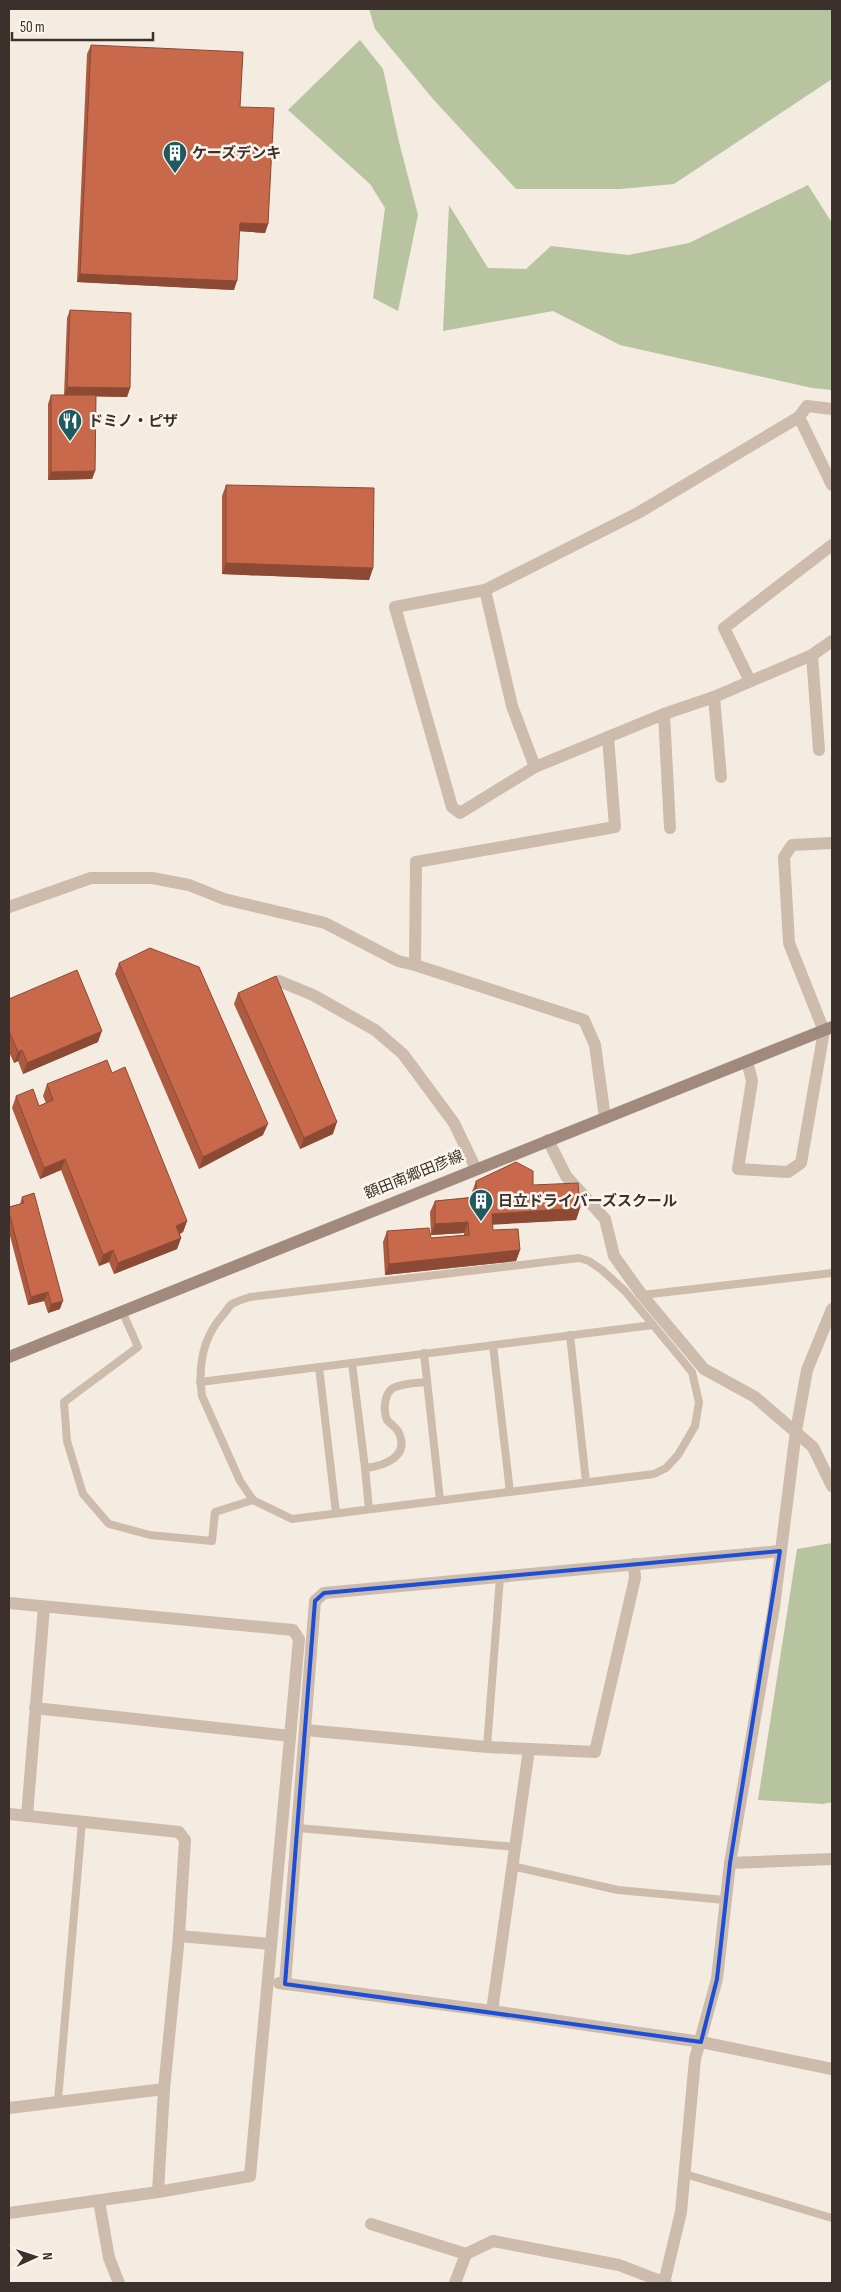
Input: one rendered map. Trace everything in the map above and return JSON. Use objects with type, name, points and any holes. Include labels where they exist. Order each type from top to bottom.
[{"type":"main road","name":"額田南郷田彦線","points":[[9,1357],[476,1168],[828,1029]]},
{"type":"street","points":[[832,409],[807,406],[799,417],[638,513],[485,590],[395,607],[452,807],[460,813],[535,766],[664,714],[714,697],[812,655],[832,641]]},
{"type":"street","points":[[799,417],[832,485]]},
{"type":"street","points":[[750,681],[724,628],[832,545]]},
{"type":"street","points":[[485,590],[512,706],[535,766]]},
{"type":"street","points":[[812,655],[819,750]]},
{"type":"street","points":[[714,697],[721,777]]},
{"type":"street","points":[[664,714],[670,828]]},
{"type":"street","points":[[415,965],[416,862],[615,827],[608,737]]},
{"type":"street","points":[[747,1061],[752,1081],[738,1169],[788,1172],[801,1163],[828,1029],[789,943],[784,857],[792,845],[832,843]]},
{"type":"street","points":[[9,906],[91,878],[152,878],[188,885],[224,899],[325,923],[398,961],[584,1020],[595,1045],[604,1118]]},
{"type":"street","points":[[279,981],[313,995],[375,1030],[403,1054],[454,1123],[476,1168]]},
{"type":"street","points":[[548,1140],[566,1176],[604,1219],[614,1256],[642,1295],[704,1369],[755,1397],[813,1447],[832,1486]]},
{"type":"street","points":[[371,2224],[466,2254],[493,2241],[620,2265],[665,2283],[681,2212],[695,2059],[717,1979],[730,1864],[774,1607],[796,1431],[807,1370],[832,1309]]},
{"type":"street","points":[[285,1984],[314,1600],[324,1593],[780,1551]]},
{"type":"street","points":[[305,1730],[487,1746],[595,1752],[635,1578],[634,1564]]},
{"type":"street","points":[[9,1603],[293,1630],[299,1639],[250,2176],[158,2192],[9,2213]]},
{"type":"street","points":[[27,1816],[44,1607]]},
{"type":"street","points":[[35,1708],[290,1736]]},
{"type":"street","points":[[492,2011],[529,1749]]},
{"type":"street","points":[[9,1814],[179,1832],[185,1840],[179,1936],[164,2088],[158,2192]]},
{"type":"street","points":[[730,1864],[832,1858]]},
{"type":"street","points":[[179,1936],[271,1944]]},
{"type":"street","points":[[269,1982],[492,2011],[701,2042],[832,2069]]},
{"type":"street","points":[[9,2108],[58,2100],[164,2088]]},
{"type":"street","points":[[99,2200],[109,2258],[119,2283]]},
{"type":"street","points":[[455,2283],[466,2254]]},
{"type":"lane","points":[[579,1258],[602,1270],[625,1291],[692,1372],[699,1402],[695,1426],[678,1455],[659,1473],[292,1519],[253,1500],[240,1481],[202,1396],[200,1382],[201,1360],[211,1329],[232,1304],[250,1297],[579,1258]]},
{"type":"lane","points":[[642,1295],[832,1273]]},
{"type":"lane","points":[[122,1311],[138,1347],[64,1402],[67,1441],[84,1494],[109,1524],[150,1534],[212,1541],[215,1512],[253,1500]]},
{"type":"lane","points":[[200,1382],[653,1325]]},
{"type":"lane","points":[[570,1335],[586,1482]]},
{"type":"lane","points":[[493,1345],[510,1492]]},
{"type":"lane","points":[[424,1354],[440,1500]]},
{"type":"lane","points":[[352,1362],[369,1509]]},
{"type":"lane","points":[[319,1367],[336,1513]]},
{"type":"lane","points":[[365,1468],[385,1464],[394,1459],[400,1450],[401,1440],[397,1429],[388,1422],[384,1410],[386,1396],[392,1389],[401,1385],[428,1382]]},
{"type":"lane","points":[[487,1746],[500,1577]]},
{"type":"lane","points":[[58,2100],[82,1822]]},
{"type":"lane","points":[[298,1828],[515,1847]]},
{"type":"lane","points":[[512,1866],[618,1890],[725,1900]]},
{"type":"lane","points":[[685,2174],[832,2218]]},
{"type":"highlighted area","points":[[780,1551],[730,1863],[717,1979],[701,2042],[285,1984],[315,1601],[324,1593]]},
{"type":"green space","points":[[369,9],[832,9],[832,79],[674,184],[620,189],[516,189],[433,99],[375,29]]},
{"type":"green space","points":[[360,40],[383,69],[418,215],[398,311],[373,298],[385,208],[370,184],[288,110]]},
{"type":"green space","points":[[808,185],[832,223],[832,390],[812,388],[620,345],[553,311],[443,331],[449,205],[488,268],[526,269],[551,246],[628,255],[689,243]]},
{"type":"green space","points":[[832,1543],[832,1802],[823,1804],[758,1800],[797,1549]]},
{"type":"building","name":"ケーズデンキ","points":[[91,45],[243,52],[240,107],[274,108],[268,224],[240,223],[237,281],[80,274]]},
{"type":"building","points":[[70,310],[131,313],[130,388],[67,387]]},
{"type":"building","name":"ドミノ・ピザ","points":[[51,395],[96,395],[95,471],[51,472]]},
{"type":"building","points":[[226,485],[374,488],[373,568],[226,563]]},
{"type":"building","points":[[150,948],[199,967],[268,1124],[203,1157],[119,963]]},
{"type":"building","points":[[77,970],[102,1031],[27,1063],[22,1050],[18,1052],[9,1031],[9,999]]},
{"type":"building","points":[[276,976],[337,1122],[304,1138],[238,993]]},
{"type":"building","points":[[107,1060],[112,1073],[125,1067],[187,1221],[176,1226],[181,1238],[118,1263],[113,1250],[103,1255],[65,1159],[44,1168],[16,1096],[33,1089],[39,1106],[53,1100],[47,1084]]},
{"type":"building","name":"日立ドライバーズスクール","points":[[516,1162],[533,1171],[533,1185],[578,1183],[580,1208],[492,1214],[493,1230],[518,1229],[520,1250],[389,1264],[387,1231],[429,1228],[431,1238],[469,1235],[468,1222],[435,1224],[435,1201],[477,1197],[476,1181]]},
{"type":"building","points":[[34,1193],[63,1301],[51,1304],[48,1292],[31,1297],[9,1212],[9,1207],[24,1203],[22,1197]]},
{"type":"place","name":"ケーズデンキ","points":[[175,174]]},
{"type":"place","name":"ドミノ・ピザ","points":[[70,442]]},
{"type":"place","name":"日立ドライバーズスクール","points":[[481,1222]]}]
